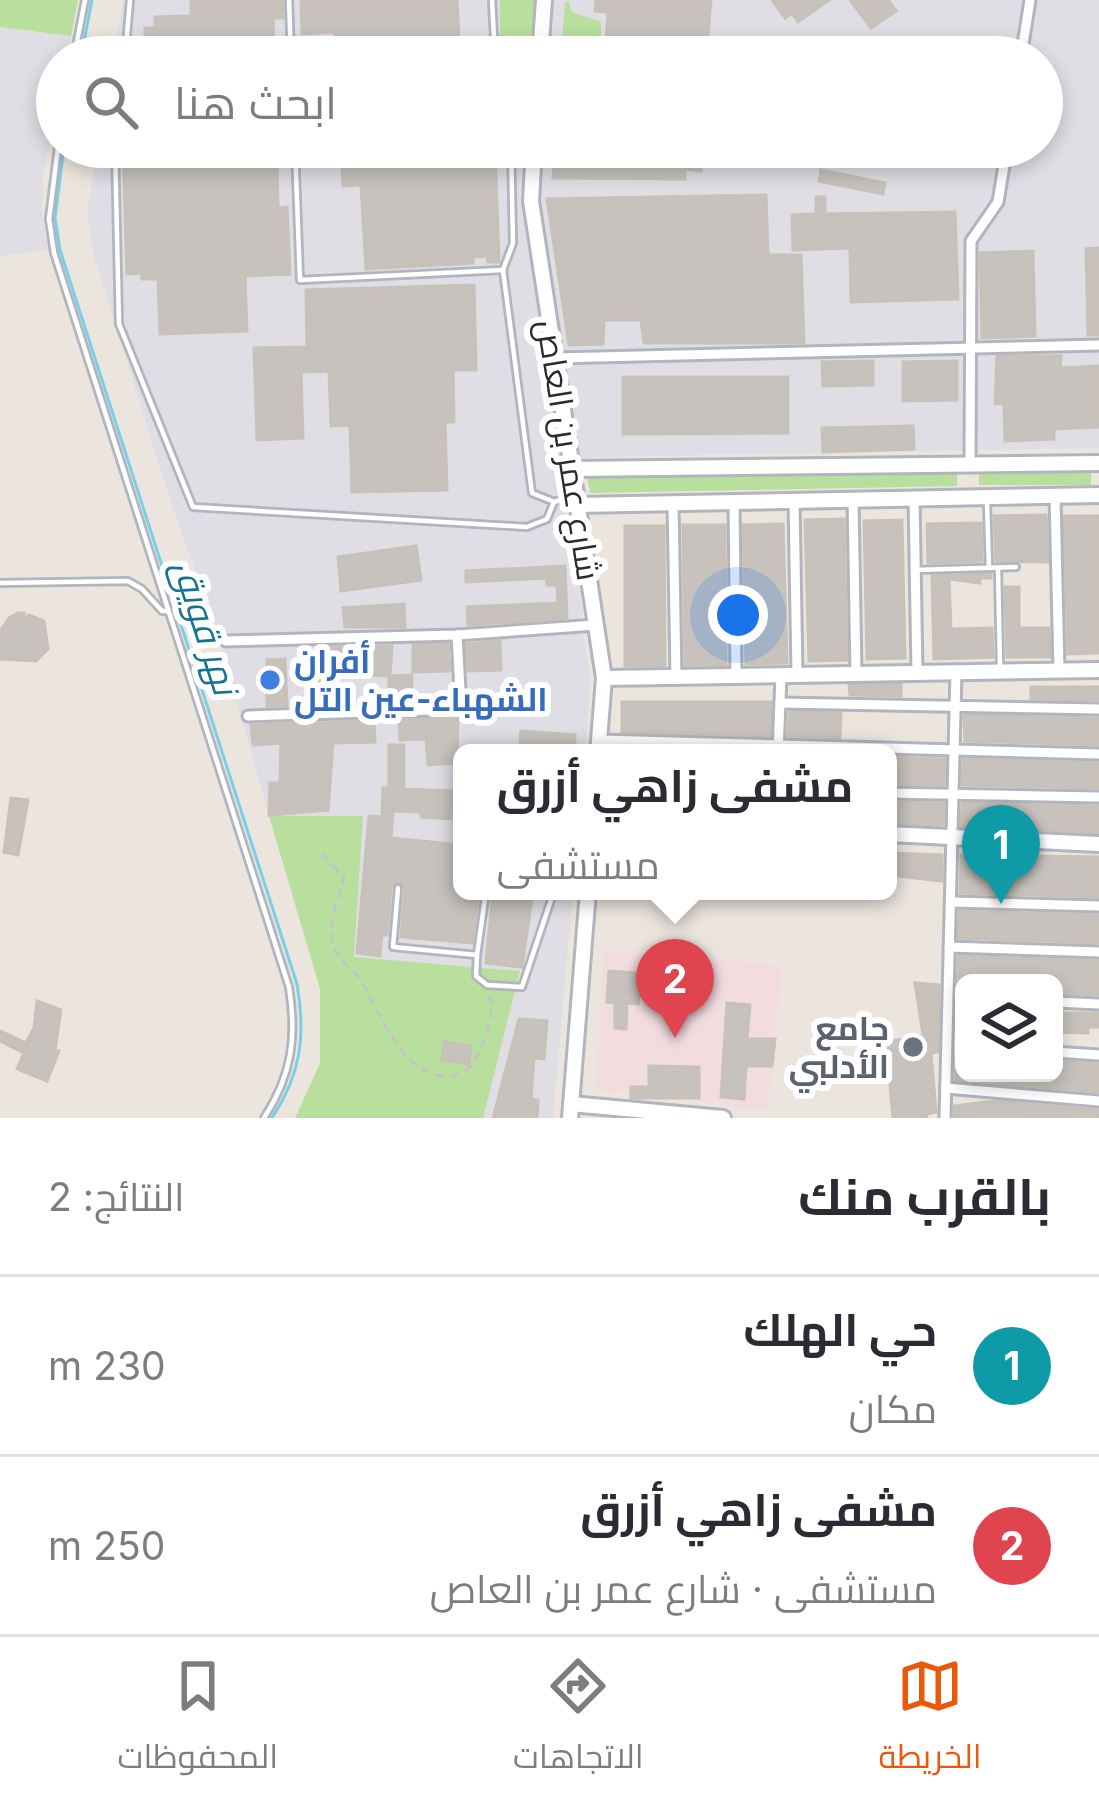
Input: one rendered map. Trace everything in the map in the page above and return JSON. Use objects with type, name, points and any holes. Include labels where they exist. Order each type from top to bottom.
[{"type":"street","points":[[541,36],[544,0]]},
{"type":"street","points":[[1024,36],[1030,0]]},
{"type":"street","name":"شارع عمر بن العاص","points":[[533,168],[531,201],[604,678],[599,744]]},
{"type":"street","points":[[979,497],[970,465],[971,241],[998,202],[1004,168]]},
{"type":"street","points":[[555,358],[1099,345]]},
{"type":"street","points":[[572,469],[1099,463]]},
{"type":"street","points":[[577,500],[673,503],[1099,495]]},
{"type":"street","points":[[1055,496],[1059,670]]},
{"type":"street","points":[[914,498],[917,673]]},
{"type":"street","points":[[853,500],[856,674]]},
{"type":"street","points":[[778,744],[780,703],[789,675],[794,501]]},
{"type":"street","points":[[734,502],[736,676]]},
{"type":"street","points":[[673,503],[676,677]]},
{"type":"street","points":[[226,641],[457,635],[596,625]]},
{"type":"street","points":[[248,716],[461,709],[457,635]]},
{"type":"street","points":[[604,678],[1099,670]]},
{"type":"street","points":[[945,1118],[956,672]]},
{"type":"street","points":[[780,703],[1099,709]]},
{"type":"street","points":[[897,748],[1099,754]]},
{"type":"street","points":[[897,793],[1099,797]]},
{"type":"street","points":[[897,834],[1099,844]]},
{"type":"street","points":[[586,900],[570,1111],[723,1118]]},
{"type":"street","points":[[951,902],[1099,906]]},
{"type":"street","points":[[949,947],[1099,952]]},
{"type":"street","points":[[949,998],[955,998]]},
{"type":"street","points":[[1063,1002],[1099,1004]]},
{"type":"street","points":[[947,1045],[955,1045]]},
{"type":"street","points":[[1063,1052],[1099,1054]]},
{"type":"street","points":[[946,1088],[1099,1101]]},
{"type":"lane","points":[[78,36],[85,0]]},
{"type":"lane","points":[[127,36],[130,0]]},
{"type":"lane","points":[[289,0],[291,36]]},
{"type":"lane","points":[[492,0],[494,36]]},
{"type":"lane","points":[[55,168],[49,219],[54,253],[289,987],[294,1046],[287,1073],[264,1118]]},
{"type":"lane","points":[[115,168],[119,324],[193,506],[527,526],[547,519],[554,502]]},
{"type":"lane","points":[[296,168],[300,280],[503,270]]},
{"type":"lane","points":[[511,168],[513,243],[503,270],[532,493],[554,502],[577,500]]},
{"type":"lane","points":[[979,497],[989,568]]},
{"type":"lane","points":[[915,570],[1016,567]]},
{"type":"lane","points":[[998,568],[1000,671]]},
{"type":"lane","points":[[0,584],[128,580],[167,610]]},
{"type":"lane","points":[[398,888],[393,947],[477,955]]},
{"type":"lane","points":[[485,900],[476,976],[487,986],[522,987],[551,900]]},
{"type":"path","points":[[322,854],[344,877],[332,915],[331,938],[337,956],[360,978],[396,1041],[425,1072],[446,1076],[465,1072],[474,1062],[493,1005],[487,986]]},
{"type":"shaded area","points":[[123,0],[1099,0],[1099,448],[593,457],[561,473],[583,615],[575,626],[583,633],[591,680],[586,744],[453,744],[453,900],[572,900],[553,1118],[483,1118],[519,971],[354,958],[362,816],[269,816],[218,633],[174,512],[93,254],[87,212],[94,168],[1063,168],[1063,36],[117,36]]},
{"type":"shaded area","points":[[0,27],[71,36],[36,36],[36,168],[45,168],[42,212],[48,250],[0,256]]},
{"type":"shaded area","points":[[604,951],[782,965],[768,1110],[596,1089]]},
{"type":"green space","points":[[0,0],[78,0],[71,36],[0,27]]},
{"type":"green space","points":[[500,0],[536,0],[535,36],[500,36]]},
{"type":"green space","points":[[565,2],[572,12],[601,22],[601,36],[563,36]]},
{"type":"green space","points":[[957,472],[957,486],[590,493],[587,477]]},
{"type":"green space","points":[[979,472],[1091,472],[1091,485],[979,485]]},
{"type":"green space","points":[[269,816],[363,816],[354,957],[520,971],[483,1118],[295,1118],[320,1063],[320,989]]},
{"type":"building","points":[[191,0],[282,0],[283,18],[273,18],[273,36],[145,36],[145,28],[155,28],[155,17],[191,16]]},
{"type":"building","points":[[301,0],[457,0],[459,36],[302,34]]},
{"type":"building","points":[[596,0],[711,0],[708,36],[606,36],[608,12],[595,11]]},
{"type":"building","points":[[772,0],[829,0],[798,22],[792,13],[785,18]]},
{"type":"building","points":[[850,0],[888,0],[896,11],[871,28]]},
{"type":"building","points":[[124,168],[277,168],[278,208],[287,207],[290,274],[245,276],[247,331],[160,334],[158,279],[127,274]]},
{"type":"building","points":[[342,168],[496,168],[499,262],[488,262],[487,256],[473,257],[473,263],[366,269],[361,185],[343,186]]},
{"type":"building","points":[[554,168],[701,168],[685,169],[685,179],[553,178]]},
{"type":"building","points":[[821,170],[885,183],[883,194],[819,181]]},
{"type":"building","points":[[766,195],[768,255],[801,255],[804,343],[644,343],[641,320],[604,320],[603,344],[569,345],[547,199]]},
{"type":"building","points":[[816,197],[825,197],[825,214],[955,212],[958,299],[851,302],[850,248],[793,250],[792,215],[816,214]]},
{"type":"building","points":[[1099,248],[1099,335],[1088,335],[1086,249]]},
{"type":"building","points":[[1033,251],[1035,336],[982,338],[980,253]]},
{"type":"building","points":[[474,285],[476,370],[453,370],[454,422],[445,422],[447,490],[352,492],[350,425],[331,426],[329,371],[301,372],[303,438],[257,440],[254,348],[307,347],[306,290]]},
{"type":"building","points":[[997,356],[1061,356],[1060,368],[1099,366],[1099,427],[1054,429],[1054,439],[1005,441],[1004,403],[995,404]]},
{"type":"building","points":[[873,361],[873,385],[823,386],[822,362]]},
{"type":"building","points":[[957,361],[957,400],[903,401],[903,362]]},
{"type":"building","points":[[623,377],[788,377],[788,433],[623,434]]},
{"type":"building","points":[[913,426],[914,449],[823,452],[822,428]]},
{"type":"building","points":[[1046,515],[1048,562],[996,561],[994,516]]},
{"type":"building","points":[[1064,516],[1099,516],[1099,653],[1068,654]]},
{"type":"building","points":[[844,519],[847,660],[809,661],[805,520]]},
{"type":"building","points":[[902,520],[905,658],[867,659],[864,521]]},
{"type":"building","points":[[981,523],[982,561],[928,563],[927,524]]},
{"type":"building","points":[[783,524],[787,663],[746,664],[743,525]]},
{"type":"building","points":[[683,525],[725,525],[726,665],[685,665]]},
{"type":"building","points":[[625,526],[664,526],[665,666],[625,666]]},
{"type":"building","points":[[416,546],[421,580],[341,591],[338,557]]},
{"type":"building","points":[[565,566],[567,618],[468,625],[467,607],[558,603],[557,585],[547,585],[546,578],[466,582],[466,571]]},
{"type":"building","points":[[991,574],[991,578],[980,578],[980,583],[949,579],[951,629],[992,628],[993,657],[934,659],[932,576]]},
{"type":"building","points":[[1005,587],[1019,587],[1019,628],[1049,628],[1050,657],[1007,657]]},
{"type":"building","points":[[404,604],[405,627],[345,627],[343,608]]},
{"type":"building","points":[[18,613],[24,613],[25,620],[29,615],[44,621],[48,649],[36,661],[0,659],[0,632]]},
{"type":"building","points":[[500,641],[501,670],[468,671],[466,644]]},
{"type":"building","points":[[448,644],[450,671],[413,672],[413,645]]},
{"type":"building","points":[[392,646],[390,676],[412,675],[411,702],[389,702],[389,676],[370,675],[370,670],[334,670],[335,687],[352,687],[352,704],[316,705],[320,648]]},
{"type":"building","points":[[285,659],[287,706],[267,706],[267,660]]},
{"type":"building","points":[[901,684],[901,696],[850,695],[849,685]]},
{"type":"building","points":[[1031,687],[1099,687],[1099,700],[1031,699]]},
{"type":"building","points":[[622,702],[771,702],[770,736],[622,732]]},
{"type":"building","points":[[789,712],[841,713],[840,738],[788,736]]},
{"type":"building","points":[[964,715],[1099,718],[1099,745],[965,741]]},
{"type":"building","points":[[458,718],[453,763],[428,765],[426,739],[400,740],[399,720]]},
{"type":"building","points":[[374,721],[375,742],[333,743],[328,810],[269,815],[270,783],[280,783],[281,743],[253,745],[251,725]]},
{"type":"building","points":[[521,731],[575,735],[574,744],[520,744]]},
{"type":"building","points":[[389,745],[404,745],[404,789],[452,791],[451,819],[393,811],[391,838],[453,844],[453,900],[478,900],[472,943],[401,937],[405,887],[397,881],[391,887],[387,935],[382,935],[380,956],[357,953],[369,816],[382,817],[383,788],[389,788]]},
{"type":"building","points":[[897,757],[945,759],[944,785],[897,784]]},
{"type":"building","points":[[963,759],[1099,763],[1099,788],[962,785]]},
{"type":"building","points":[[11,798],[28,800],[18,855],[4,852]]},
{"type":"building","points":[[897,802],[944,803],[943,825],[897,823]]},
{"type":"building","points":[[962,803],[1099,806],[1099,833],[961,826]]},
{"type":"building","points":[[897,853],[942,855],[942,881],[897,876]]},
{"type":"building","points":[[961,855],[1098,857],[1099,897],[960,893]]},
{"type":"building","points":[[492,900],[532,900],[522,967],[486,963]]},
{"type":"building","points":[[959,911],[1099,915],[1099,943],[958,938]]},
{"type":"building","points":[[958,956],[1099,961],[1099,995],[1063,993],[1063,974],[958,974]]},
{"type":"building","points":[[609,971],[700,978],[700,998],[686,998],[685,1019],[665,1018],[664,997],[639,996],[638,1004],[627,1003],[626,1029],[615,1028],[615,1003],[607,1002]]},
{"type":"building","name":"جامع الأدلبي","points":[[915,983],[939,985],[938,1052],[931,1053],[936,1112],[926,1114],[927,1118],[893,1118],[886,1042],[923,1035]]},
{"type":"building","points":[[37,1001],[61,1010],[55,1050],[59,1051],[47,1081],[17,1069],[24,1053],[0,1041],[0,1031],[26,1043],[34,1028]]},
{"type":"building","points":[[727,1003],[750,1005],[747,1039],[775,1039],[772,1066],[746,1066],[744,1099],[721,1097]]},
{"type":"building","points":[[1063,1013],[1099,1013],[1099,1027],[1088,1027],[1088,1033],[1063,1032]]},
{"type":"building","points":[[519,1019],[547,1021],[544,1059],[534,1058],[531,1099],[538,1100],[537,1118],[493,1118]]},
{"type":"building","points":[[444,1042],[471,1046],[469,1064],[442,1060]]},
{"type":"building","points":[[1063,1062],[1099,1064],[1099,1092],[979,1082],[1063,1082]]},
{"type":"building","points":[[649,1066],[699,1067],[699,1098],[631,1098],[631,1087],[649,1087]]},
{"type":"building","points":[[994,1101],[1099,1110],[1099,1118],[954,1118],[954,1106]]},
{"type":"waterway","name":"نهر قويق","points":[[85,36],[92,0]]},
{"type":"waterway","name":"نهر قويق","points":[[61,168],[55,218],[60,250],[297,984],[299,1054],[272,1118]]},
{"type":"place","name":"أفران الشهباء-عين التل","points":[[270,680]]},
{"type":"place","name":"حي الهلك","points":[[1001,904]]},
{"type":"place","name":"مشفى زاهي أزرق","points":[[675,1038]]},
{"type":"place","name":"جامع الأدلبي","points":[[913,1047]]}]
